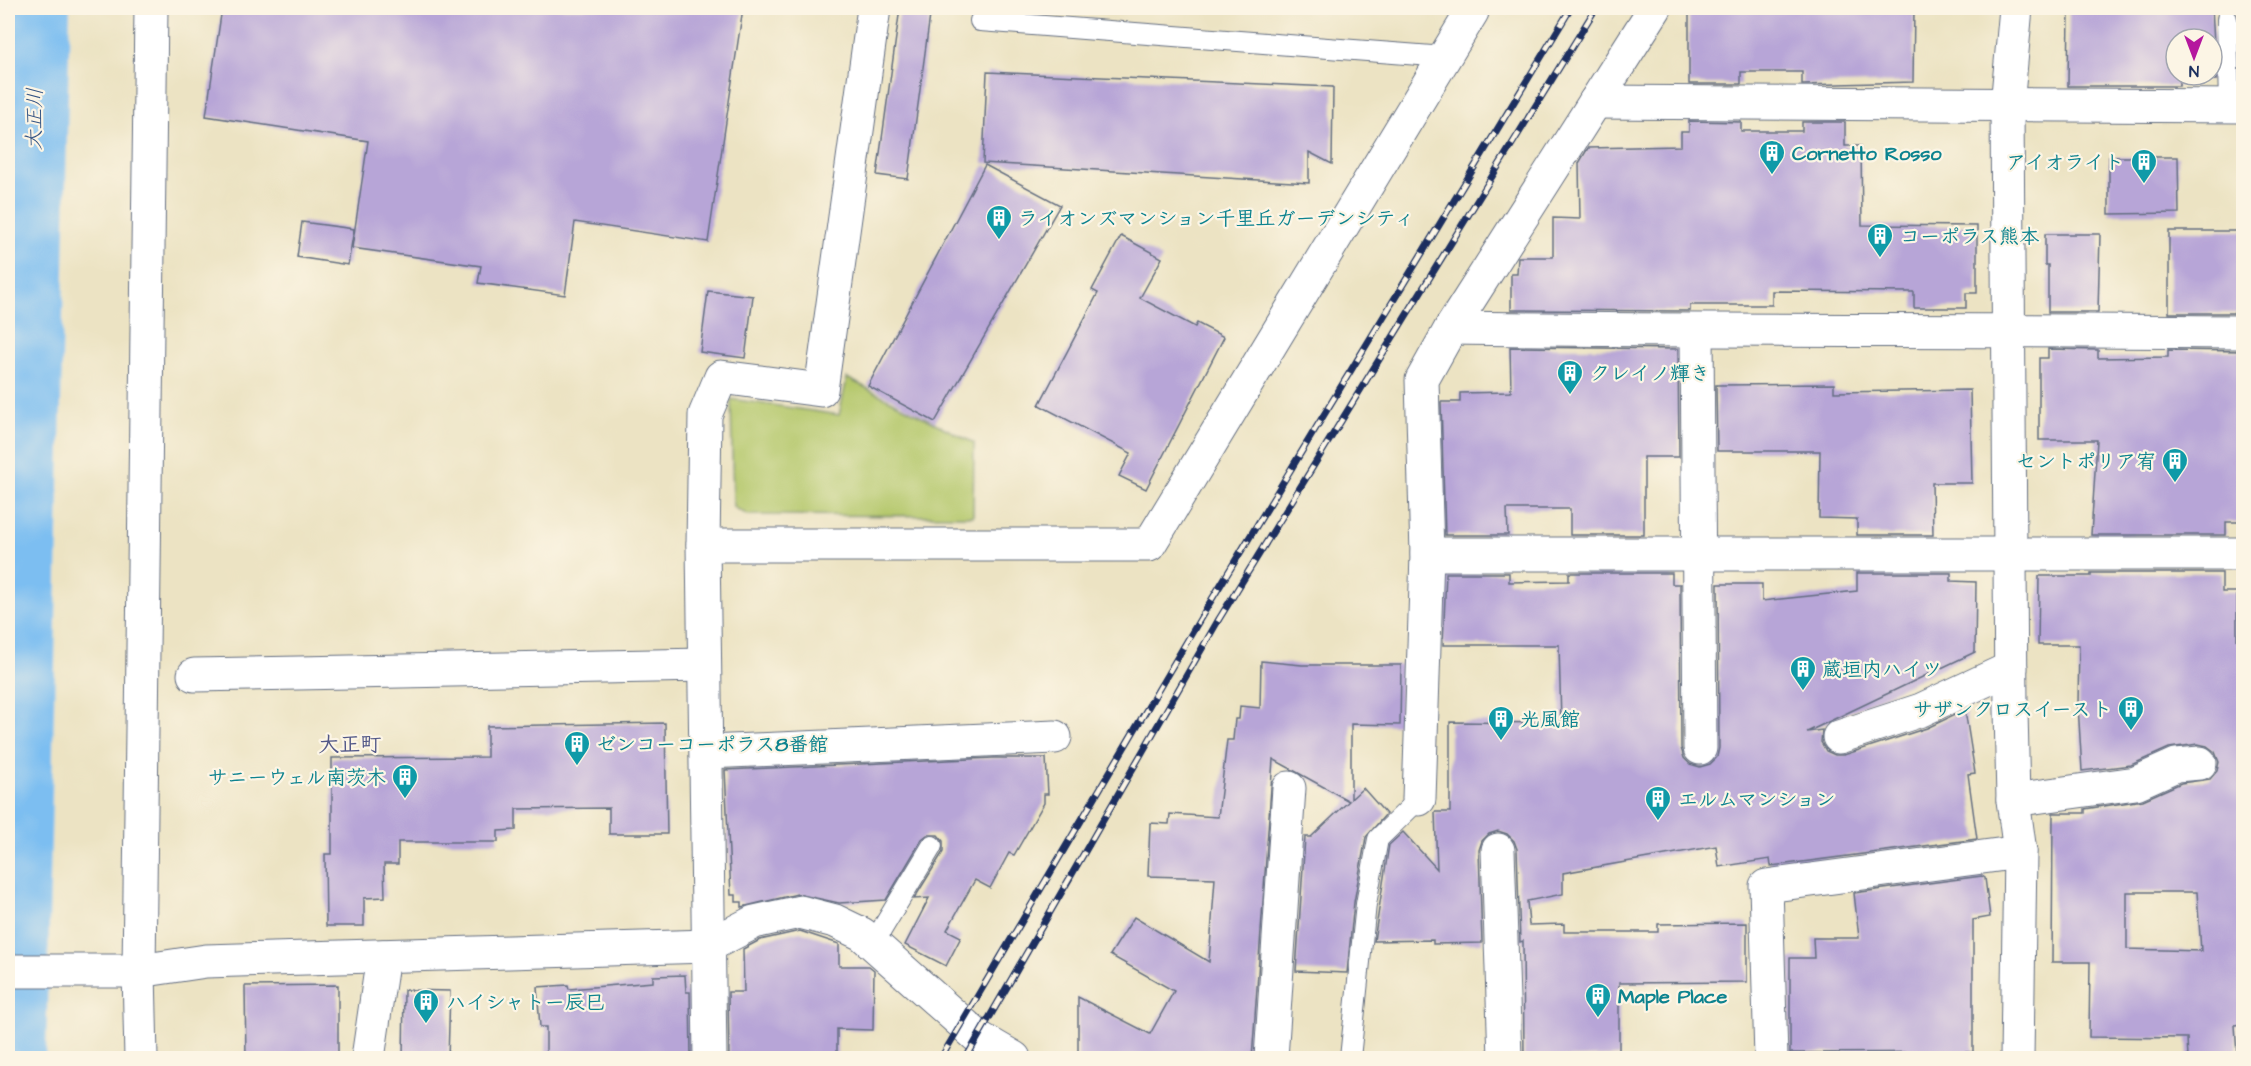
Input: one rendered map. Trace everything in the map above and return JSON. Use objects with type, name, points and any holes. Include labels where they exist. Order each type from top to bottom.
[{"type":"street","points":[[141,1059],[139,971],[151,8]]},
{"type":"street","points":[[710,1059],[703,545],[705,415],[721,377],[821,390],[874,8]]},
{"type":"street","points":[[1419,799],[1427,554],[1422,380],[1451,328],[1655,8]]},
{"type":"street","points":[[2016,8],[2007,106],[2009,556],[2013,800],[2019,852],[2017,1059]]},
{"type":"street","points":[[703,545],[1149,545],[1472,12]]},
{"type":"street","points":[[1595,102],[2236,106]]},
{"type":"street","points":[[1451,328],[1697,332],[2008,330],[2244,332]]},
{"type":"street","points":[[1697,332],[1700,748]]},
{"type":"street","points":[[1427,554],[2009,556],[2244,554]]},
{"type":"street","points":[[194,675],[704,664]]},
{"type":"street","points":[[1839,736],[1921,710],[2011,668]]},
{"type":"street","points":[[707,752],[1055,737]]},
{"type":"street","points":[[2013,800],[2136,783],[2176,765],[2200,763]]},
{"type":"street","points":[[1271,1059],[1289,788]]},
{"type":"street","points":[[1498,850],[1504,1059]]},
{"type":"street","points":[[1771,1059],[1766,886],[2019,852]]},
{"type":"street","points":[[8,971],[139,971],[206,961],[708,946],[754,922],[800,912],[835,921],[862,934],[978,1037],[1014,1059]]},
{"type":"street","points":[[368,1059],[384,956]]},
{"type":"lane","points":[[2227,19],[2236,106]]},
{"type":"lane","points":[[980,21],[1445,57]]},
{"type":"lane","points":[[1350,1059],[1366,904],[1378,839],[1419,799]]},
{"type":"lane","points":[[873,944],[932,846]]},
{"type":"green space","points":[[847,378],[974,443],[973,516],[748,515],[733,507],[731,399],[839,415]]},
{"type":"building","points":[[222,8],[743,8],[708,242],[575,222],[565,295],[478,283],[481,266],[352,248],[368,141],[206,116]]},
{"type":"building","points":[[900,8],[931,8],[908,179],[877,175]]},
{"type":"building","points":[[1689,8],[1914,8],[1913,82],[1802,85],[1802,72],[1741,72],[1741,84],[1689,84]]},
{"type":"building","points":[[2069,8],[2212,8],[2213,27],[2164,27],[2164,86],[2068,86]]},
{"type":"building","points":[[2239,29],[2244,29],[2244,79],[2240,79]]},
{"type":"building","points":[[987,72],[1333,87],[1332,164],[1309,152],[1309,183],[983,163]]},
{"type":"building","points":[[1689,121],[1741,122],[1741,131],[1802,131],[1802,122],[1845,122],[1845,146],[1861,146],[1862,225],[1977,226],[1977,293],[1966,293],[1966,308],[1914,308],[1914,292],[1772,291],[1772,305],[1690,305],[1690,311],[1511,310],[1511,274],[1517,274],[1518,257],[1553,257],[1553,218],[1580,219],[1579,163],[1588,148],[1681,146],[1681,132],[1689,132]]},
{"type":"building","name":"アイオライト","points":[[2109,157],[2178,157],[2179,213],[2109,214]]},
{"type":"building","points":[[985,165],[1060,205],[935,422],[868,386]]},
{"type":"building","points":[[302,222],[354,229],[348,265],[297,257]]},
{"type":"building","points":[[2169,231],[2244,231],[2244,313],[2169,313]]},
{"type":"building","points":[[2045,234],[2100,234],[2098,312],[2048,312],[2048,265],[2045,265]]},
{"type":"building","points":[[1121,236],[1162,258],[1140,298],[1195,327],[1197,323],[1224,337],[1146,489],[1119,476],[1131,453],[1039,405],[1098,293],[1092,290]]},
{"type":"building","points":[[708,291],[753,296],[745,358],[700,352]]},
{"type":"building","points":[[1510,347],[1678,349],[1679,457],[1644,457],[1644,535],[1570,535],[1570,509],[1507,509],[1508,535],[1445,535],[1441,402],[1460,402],[1460,393],[1511,392]]},
{"type":"building","points":[[2048,349],[2098,350],[2098,358],[2168,357],[2168,350],[2244,351],[2244,522],[2226,522],[2226,535],[2091,535],[2097,440],[2039,440],[2039,358],[2048,358]]},
{"type":"building","points":[[1834,384],[1834,392],[1970,390],[1972,483],[1932,483],[1933,535],[1857,535],[1857,519],[1819,518],[1820,451],[1717,451],[1716,385]]},
{"type":"building","points":[[1446,573],[1509,573],[1509,582],[1569,581],[1569,573],[1672,573],[1672,584],[1680,584],[1681,748],[1684,758],[1690,764],[1700,767],[1710,764],[1717,757],[1719,748],[1718,584],[1762,584],[1762,601],[1857,591],[1857,573],[1951,573],[1951,581],[1976,582],[1975,652],[1807,732],[1822,730],[1821,742],[1826,751],[1835,755],[1844,755],[1927,728],[1965,710],[1975,773],[1968,774],[1977,839],[1771,866],[1770,859],[1719,867],[1716,846],[1563,873],[1563,894],[1527,901],[1529,925],[1564,924],[1564,932],[1658,932],[1658,924],[1747,923],[1747,982],[1619,983],[1619,1056],[1524,1059],[1523,941],[1520,942],[1517,849],[1514,841],[1507,834],[1498,831],[1489,834],[1482,841],[1479,850],[1482,943],[1433,944],[1433,940],[1374,941],[1389,845],[1403,832],[1437,869],[1435,812],[1450,812],[1450,722],[1561,723],[1559,645],[1443,645]]},
{"type":"building","points":[[2091,573],[2222,573],[2222,592],[2237,592],[2237,640],[2244,640],[2244,1024],[2235,1025],[2237,1055],[2188,1058],[2187,1038],[2089,1037],[2090,962],[2052,962],[2053,813],[2085,813],[2085,809],[2143,800],[2181,783],[2210,779],[2217,771],[2219,762],[2215,752],[2207,746],[2198,744],[2169,748],[2131,765],[2082,771],[2078,705],[2079,645],[2038,645],[2039,576],[2091,576]],"holes":[[[2127,892],[2197,892],[2201,951],[2127,949]]]},
{"type":"building","points":[[1261,661],[1302,665],[1401,665],[1400,725],[1351,724],[1351,799],[1363,788],[1386,814],[1366,837],[1354,902],[1347,973],[1296,971],[1305,837],[1311,837],[1349,801],[1273,759],[1252,1059],[1078,1059],[1078,997],[1150,1034],[1174,991],[1110,955],[1134,917],[1209,962],[1215,878],[1148,876],[1150,823],[1169,824],[1170,814],[1218,817],[1227,740],[1233,740],[1235,719],[1239,719],[1240,706],[1260,708]]},
{"type":"building","points":[[665,723],[667,834],[609,834],[609,808],[516,809],[516,830],[498,831],[498,842],[398,842],[398,864],[384,864],[385,897],[364,898],[364,926],[326,926],[325,854],[332,854],[332,758],[487,757],[487,726]]},
{"type":"building","points":[[993,758],[1046,758],[1048,794],[1044,794],[1044,803],[1014,855],[1009,853],[990,888],[975,880],[947,930],[961,937],[946,966],[905,945],[929,898],[914,899],[943,852],[943,841],[938,835],[927,835],[922,839],[886,900],[839,903],[797,894],[742,907],[742,902],[736,902],[736,895],[731,895],[725,770]]},
{"type":"building","points":[[1982,876],[1985,878],[1990,917],[1973,920],[1973,1052],[1790,1053],[1790,958],[1814,958],[1813,938],[1859,938],[1854,893]]},
{"type":"building","points":[[800,931],[839,944],[839,966],[869,966],[874,970],[873,1030],[837,1029],[837,1056],[822,1056],[822,1059],[729,1059],[728,992],[744,992],[743,949],[760,940]]},
{"type":"building","points":[[685,975],[686,992],[690,992],[691,1059],[546,1059],[546,1027],[540,1027],[537,987],[568,985],[569,989],[653,982],[653,976]]},
{"type":"building","points":[[338,985],[338,1059],[246,1059],[245,986]]},
{"type":"building","name":"ハイシャトー辰巳","points":[[404,990],[450,991],[448,1059],[403,1059]]},
{"type":"waterway","name":"大正川","points":[[12,1058],[36,8]]},
{"type":"railway","points":[[941,1058],[1206,609],[1571,8]]},
{"type":"railway","points":[[966,1058],[1219,619],[1596,8]]},
{"type":"place","name":"Cornetto Rosso","points":[[1772,176]]},
{"type":"place","name":"アイオライト","points":[[2144,185]]},
{"type":"place","name":"ライオンズマンション千里丘ガーデンシティ","points":[[999,241]]},
{"type":"place","name":"コーポラス熊本","points":[[1880,259]]},
{"type":"place","name":"クレイノ輝き","points":[[1570,396]]},
{"type":"place","name":"セントポリア宥","points":[[2175,484]]},
{"type":"place","name":"蔵垣内ハイツ","points":[[1803,692]]},
{"type":"place","name":"サザンクロスイースト","points":[[2131,732]]},
{"type":"place","name":"光風館","points":[[1501,742]]},
{"type":"place","name":"ゼンコーコーポラス8番館","points":[[577,767]]},
{"type":"place","name":"サニーウェル南茨木","points":[[405,800]]},
{"type":"place","name":"エルムマンション","points":[[1658,822]]},
{"type":"place","name":"Maple Place","points":[[1598,1019]]},
{"type":"place","name":"ハイシャトー辰巳","points":[[426,1025]]},
{"type":"district","name":"大正町","points":[[350,744]]}]
